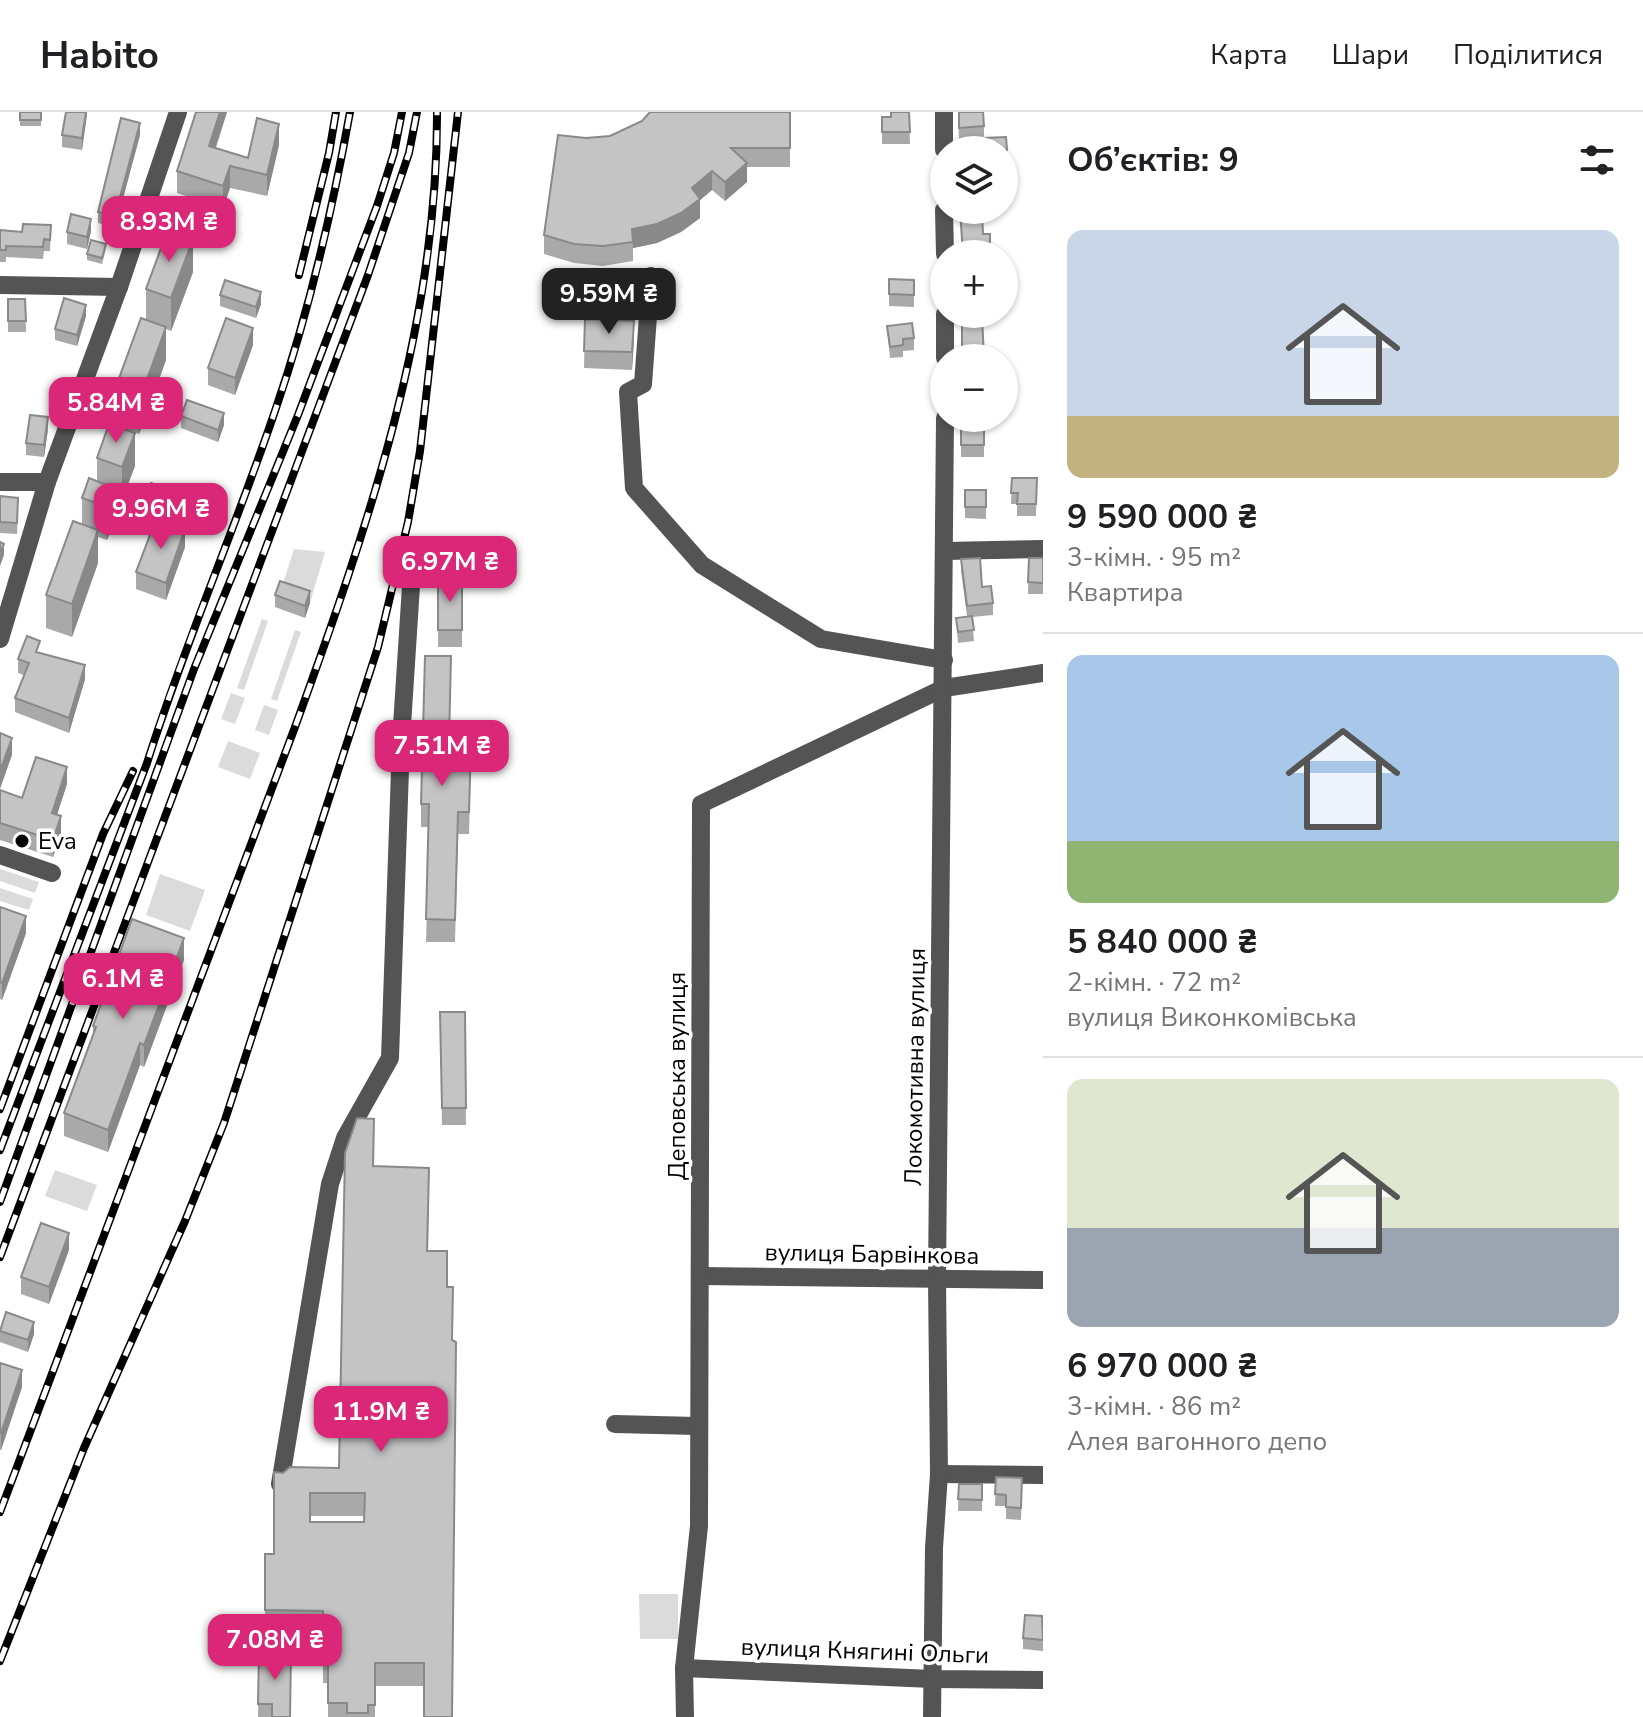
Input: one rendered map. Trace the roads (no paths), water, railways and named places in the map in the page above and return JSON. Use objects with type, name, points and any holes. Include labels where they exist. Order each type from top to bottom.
[{"type":"street","points":[[0,639],[47,482],[119,287],[178,112]]},
{"type":"street","points":[[944,112],[944,136]]},
{"type":"street","points":[[651,276],[643,384],[628,392],[634,488],[702,565],[821,639],[944,660]]},
{"type":"street","points":[[0,285],[119,287]]},
{"type":"street","name":"Локомотивна вулиця","points":[[932,1717],[934,1548],[939,1474],[937,1279],[945,432]]},
{"type":"street","points":[[0,482],[47,482]]},
{"type":"street","points":[[945,551],[1043,549]]},
{"type":"street","points":[[280,1484],[330,1184],[345,1138],[390,1058],[401,741],[411,586]]},
{"type":"street","name":"Деповська вулиця","points":[[685,1717],[684,1668],[699,1526],[701,804],[944,688],[1043,673]]},
{"type":"street","points":[[0,855],[52,873]]},
{"type":"street","name":"вулиця Барвінкова","points":[[700,1276],[1043,1280]]},
{"type":"street","points":[[615,1424],[697,1426]]},
{"type":"street","points":[[939,1474],[1043,1475]]},
{"type":"street","name":"вулиця Княгині Ольги","points":[[684,1668],[932,1679],[1043,1680]]},
{"type":"railway","points":[[299,275],[336,112]]},
{"type":"railway","points":[[0,1150],[147,763],[276,408],[319,262],[350,112]]},
{"type":"railway","points":[[0,1202],[194,669],[298,415],[377,206],[394,153],[402,112]]},
{"type":"railway","points":[[0,1257],[368,275],[409,153],[417,112]]},
{"type":"railway","points":[[0,1512],[295,727],[372,502],[411,348],[425,270],[434,191],[437,112]]},
{"type":"railway","points":[[0,1661],[84,1448],[185,1221],[224,1123],[378,647],[408,522],[420,451],[458,112]]},
{"type":"railway","points":[[0,1109],[103,834],[133,771]]},
{"type":"place","name":"Eva","points":[[22,841]]}]
